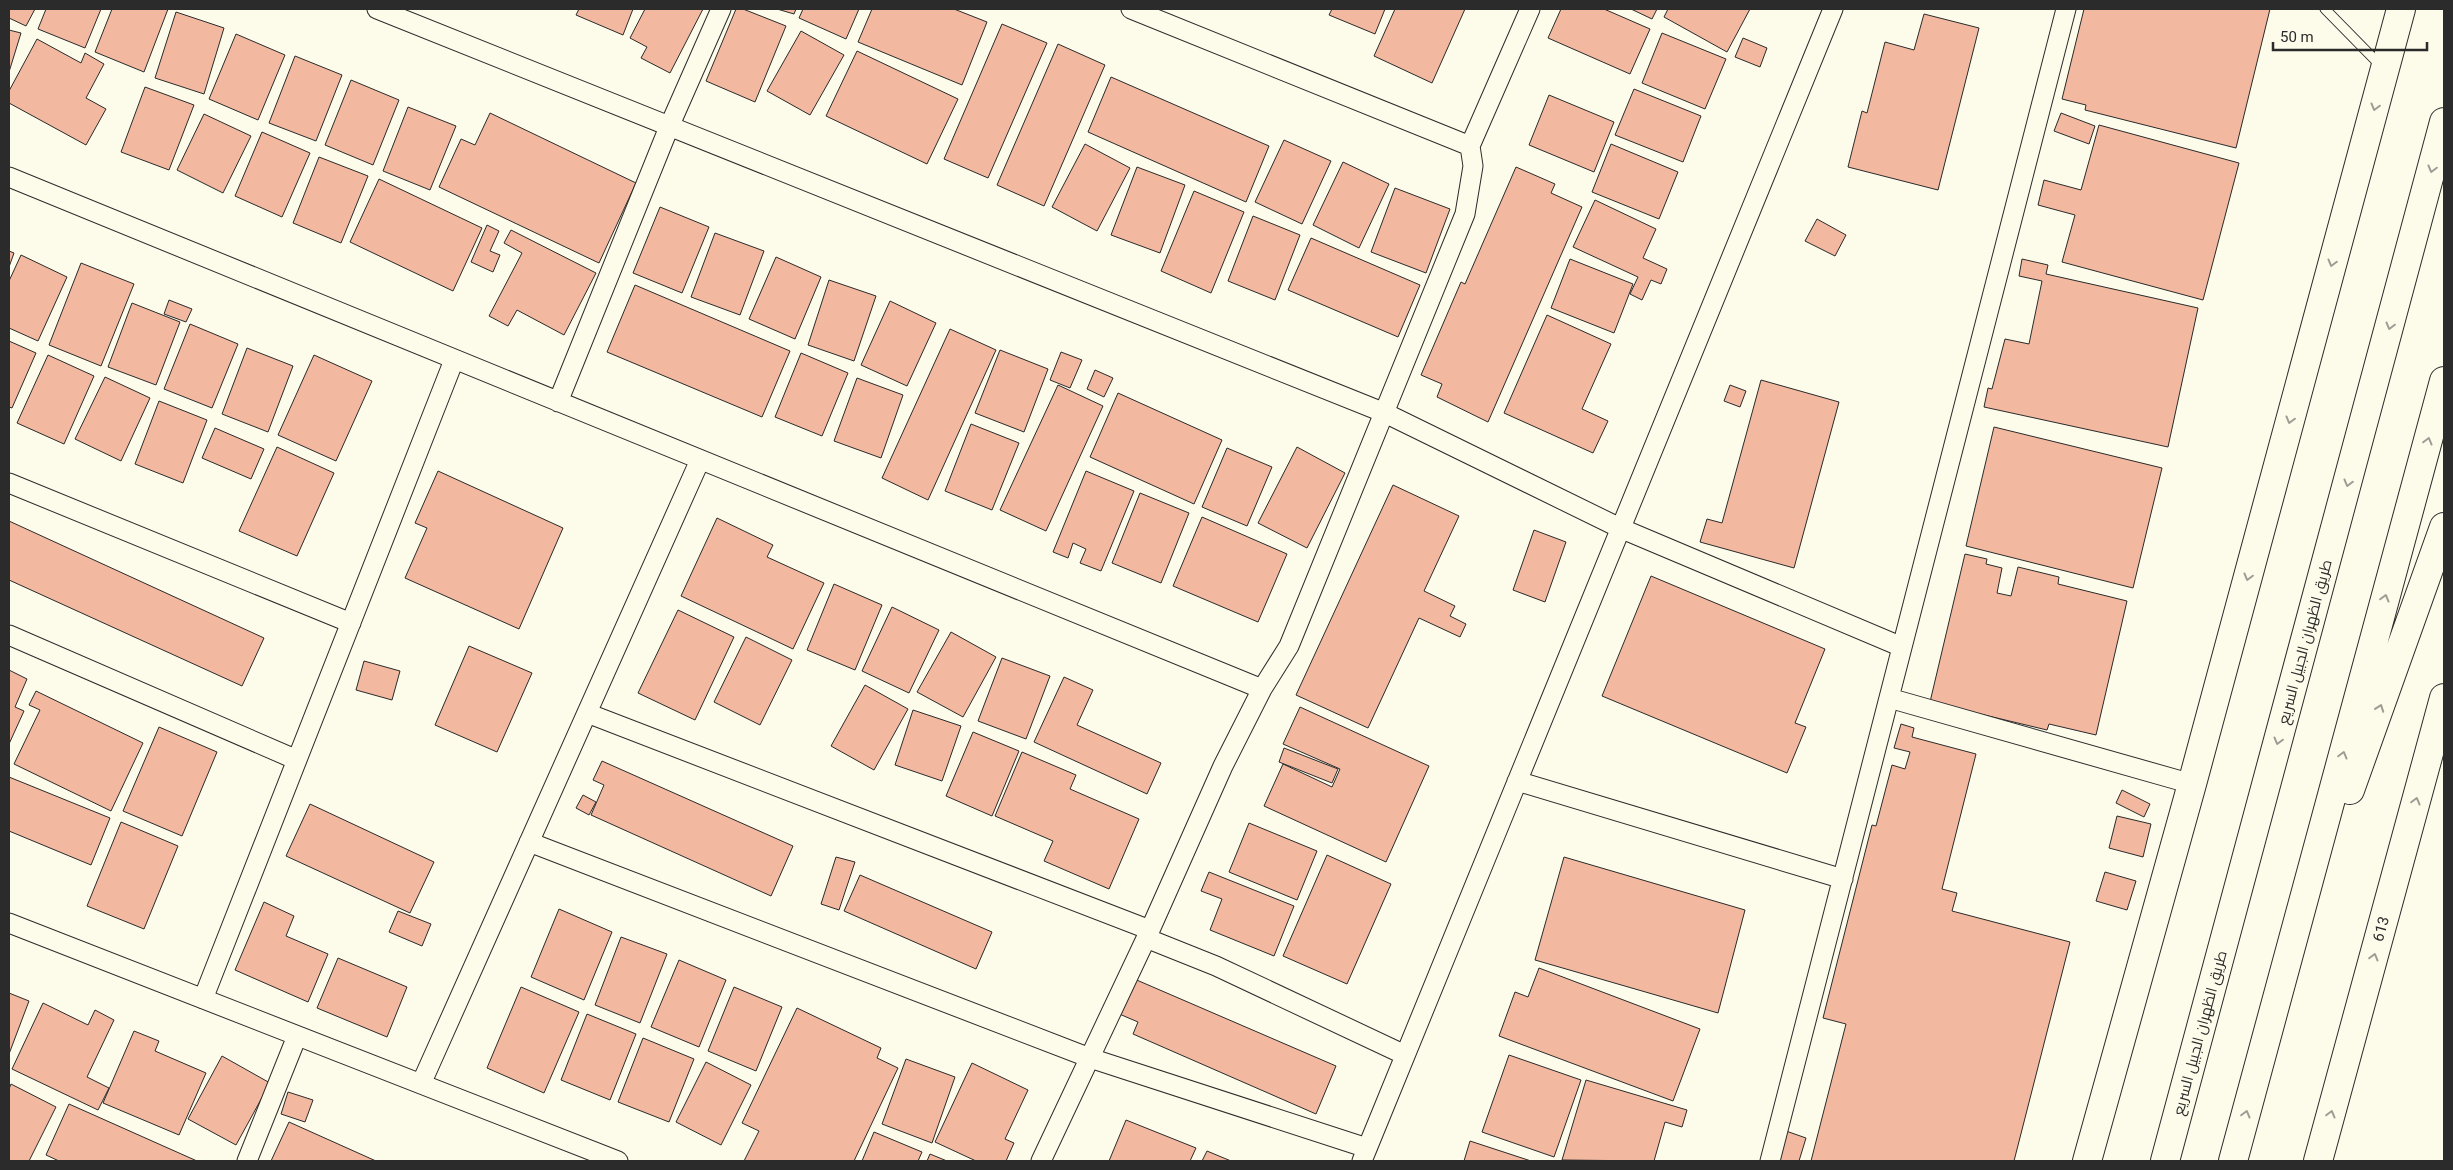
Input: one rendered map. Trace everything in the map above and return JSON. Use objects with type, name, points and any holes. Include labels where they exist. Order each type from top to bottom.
[{"type":"main road","points":[[2087,1161],[2192,784],[2401,9]]},
{"type":"main road","name":"طريق الظهران الجبيل السريع","points":[[2165,1161],[2444,122]]},
{"type":"main road","points":[[2233,1161],[2444,381]]},
{"type":"main road","points":[[2281,984],[2444,527]]},
{"type":"main road","name":"613","points":[[2318,1161],[2444,698]]},
{"type":"street","points":[[377,9],[1385,413],[1620,528],[1902,647]]},
{"type":"street","points":[[558,402],[669,127],[721,9]]},
{"type":"street","points":[[1130,9],[1470,146]]},
{"type":"street","points":[[1041,1161],[1148,934],[1222,766],[1262,689],[1289,646],[1465,214],[1473,166],[1470,146],[1530,9]]},
{"type":"street","points":[[529,842],[1090,1058],[1364,1155],[1833,9]]},
{"type":"street","points":[[1770,1161],[2066,9]]},
{"type":"street","points":[[9,177],[1262,689]]},
{"type":"street","points":[[203,998],[454,360]]},
{"type":"street","points":[[421,1084],[700,460]]},
{"type":"street","points":[[9,483],[351,623]]},
{"type":"street","points":[[9,636],[297,760]]},
{"type":"street","points":[[1889,698],[2192,784]]},
{"type":"street","points":[[587,713],[1148,934],[1405,1055]]},
{"type":"street","points":[[1517,781],[1843,879]]},
{"type":"street","points":[[9,922],[618,1161]]},
{"type":"street","points":[[247,1161],[297,1036]]},
{"type":"lane","points":[[2325,9],[2384,70]]},
{"type":"building","points":[[9,9],[35,9],[26,26],[9,18]]},
{"type":"building","points":[[46,9],[101,9],[85,48],[38,29]]},
{"type":"building","points":[[112,9],[168,9],[144,72],[95,52]]},
{"type":"building","points":[[579,9],[633,9],[623,35],[576,15]]},
{"type":"building","points":[[645,9],[703,9],[670,73],[641,58],[647,47],[630,38]]},
{"type":"building","points":[[736,9],[743,9],[786,26],[755,102],[706,81]]},
{"type":"building","points":[[777,9],[796,9],[794,14]]},
{"type":"building","points":[[803,9],[859,9],[846,39],[799,18]]},
{"type":"building","points":[[872,9],[954,9],[987,22],[962,85],[858,42]]},
{"type":"building","points":[[1332,9],[1385,9],[1375,34],[1329,15]]},
{"type":"building","points":[[1395,9],[1465,9],[1432,83],[1374,56]]},
{"type":"building","points":[[1561,9],[1604,9],[1650,29],[1630,74],[1548,38]]},
{"type":"building","points":[[1631,9],[1657,9],[1652,19]]},
{"type":"building","points":[[1668,9],[1750,9],[1727,52],[1664,17]]},
{"type":"building","points":[[2084,9],[2270,9],[2236,148],[2085,110],[2086,105],[2062,99]]},
{"type":"building","points":[[176,12],[224,28],[204,94],[155,78]]},
{"type":"building","points":[[1924,14],[1979,28],[1938,190],[1848,167],[1862,111],[1867,113],[1885,42],[1914,50]]},
{"type":"building","points":[[1002,24],[1047,43],[988,178],[944,159]]},
{"type":"building","points":[[9,30],[21,33],[9,72]]},
{"type":"building","points":[[801,31],[844,55],[810,115],[767,91]]},
{"type":"building","points":[[1662,33],[1726,59],[1705,109],[1642,83]]},
{"type":"building","points":[[236,34],[285,55],[258,120],[209,99]]},
{"type":"building","points":[[1743,38],[1767,48],[1760,67],[1735,57]]},
{"type":"building","points":[[37,39],[81,63],[85,53],[104,64],[86,98],[106,109],[86,145],[9,103],[9,91]]},
{"type":"building","points":[[1058,44],[1105,65],[1044,206],[997,185]]},
{"type":"building","points":[[857,51],[958,99],[927,164],[826,116]]},
{"type":"building","points":[[295,56],[342,75],[316,141],[269,123]]},
{"type":"building","points":[[1111,77],[1269,146],[1246,202],[1088,132]]},
{"type":"building","points":[[351,80],[399,100],[373,165],[325,145]]},
{"type":"building","points":[[145,87],[194,105],[169,170],[121,152]]},
{"type":"building","points":[[1634,89],[1701,116],[1683,162],[1615,135]]},
{"type":"building","points":[[1549,95],[1614,122],[1594,172],[1529,145]]},
{"type":"building","points":[[408,107],[456,126],[430,190],[383,171]]},
{"type":"building","points":[[490,113],[636,183],[599,263],[439,187],[461,139],[475,145]]},
{"type":"building","points":[[2061,113],[2095,126],[2089,144],[2054,131]]},
{"type":"building","points":[[204,114],[251,136],[223,193],[177,170]]},
{"type":"building","points":[[2099,125],[2239,163],[2203,300],[2062,262],[2075,215],[2038,205],[2044,180],[2081,190]]},
{"type":"building","points":[[262,132],[310,153],[282,217],[235,196]]},
{"type":"building","points":[[1284,140],[1331,161],[1302,224],[1255,202]]},
{"type":"building","points":[[1085,144],[1130,168],[1097,231],[1052,207]]},
{"type":"building","points":[[1611,144],[1678,172],[1659,219],[1592,192]]},
{"type":"building","points":[[319,157],[368,176],[341,243],[293,223]]},
{"type":"building","points":[[1343,162],[1389,184],[1359,248],[1313,225]]},
{"type":"building","points":[[1137,167],[1185,185],[1160,253],[1111,235]]},
{"type":"building","points":[[1516,167],[1555,184],[1551,193],[1582,207],[1488,422],[1437,397],[1442,384],[1421,375],[1461,282],[1465,284]]},
{"type":"building","points":[[379,179],[482,228],[453,291],[350,242]]},
{"type":"building","points":[[1395,188],[1450,209],[1426,273],[1371,252]]},
{"type":"building","points":[[1194,191],[1244,212],[1211,293],[1161,271]]},
{"type":"building","points":[[1595,200],[1656,229],[1643,258],[1667,269],[1661,284],[1651,280],[1642,300],[1630,294],[1638,277],[1573,247]]},
{"type":"building","points":[[660,207],[709,227],[682,293],[633,273]]},
{"type":"building","points":[[1253,216],[1300,235],[1275,300],[1228,281]]},
{"type":"building","points":[[1817,219],[1846,235],[1835,256],[1805,241]]},
{"type":"building","points":[[487,225],[499,231],[490,251],[500,255],[493,272],[471,262]]},
{"type":"building","points":[[511,230],[596,273],[564,335],[517,310],[508,326],[489,316],[522,253],[504,243]]},
{"type":"building","points":[[715,233],[764,251],[740,315],[691,297]]},
{"type":"building","points":[[1311,238],[1420,285],[1398,337],[1288,290]]},
{"type":"building","points":[[9,251],[14,253],[9,267]]},
{"type":"building","points":[[21,255],[67,277],[38,341],[9,328],[9,281]]},
{"type":"building","points":[[776,257],[821,277],[795,339],[749,319]]},
{"type":"building","points":[[1570,259],[1633,284],[1614,333],[1551,308]]},
{"type":"building","points":[[2022,259],[2048,265],[2046,274],[2198,308],[2168,447],[1984,407],[1988,388],[1992,389],[2005,339],[2029,344],[2042,281],[2019,276]]},
{"type":"building","points":[[81,263],[134,284],[101,366],[49,345]]},
{"type":"building","points":[[829,280],[876,296],[854,361],[808,345]]},
{"type":"building","points":[[635,285],[790,351],[762,417],[607,352]]},
{"type":"building","points":[[169,300],[192,309],[186,322],[164,314]]},
{"type":"building","points":[[890,301],[936,323],[907,386],[861,365]]},
{"type":"building","points":[[132,303],[180,322],[156,385],[108,367]]},
{"type":"building","points":[[1547,315],[1611,344],[1582,409],[1608,421],[1593,453],[1504,413]]},
{"type":"building","points":[[190,324],[238,344],[212,408],[164,389]]},
{"type":"building","points":[[950,329],[996,350],[928,500],[882,478]]},
{"type":"building","points":[[9,341],[36,353],[12,408],[9,407]]},
{"type":"building","points":[[247,348],[293,366],[268,432],[222,414]]},
{"type":"building","points":[[1000,350],[1048,369],[1024,432],[975,413]]},
{"type":"building","points":[[1061,352],[1082,360],[1070,388],[1050,380]]},
{"type":"building","points":[[801,353],[848,373],[822,436],[775,417]]},
{"type":"building","points":[[48,355],[94,376],[64,444],[17,423]]},
{"type":"building","points":[[314,355],[372,381],[336,461],[278,435]]},
{"type":"building","points":[[1095,370],[1113,378],[1104,397],[1087,389]]},
{"type":"building","points":[[105,377],[150,398],[121,461],[75,439]]},
{"type":"building","points":[[857,378],[903,395],[881,458],[834,441]]},
{"type":"building","points":[[1761,380],[1839,402],[1794,568],[1700,542],[1707,519],[1722,523]]},
{"type":"building","points":[[1058,385],[1103,406],[1046,531],[1000,510]]},
{"type":"building","points":[[1730,385],[1746,391],[1740,407],[1724,401]]},
{"type":"building","points":[[1118,393],[1222,440],[1194,504],[1090,457]]},
{"type":"building","points":[[159,401],[207,420],[183,483],[135,464]]},
{"type":"building","points":[[971,424],[1019,443],[992,510],[945,491]]},
{"type":"building","points":[[1994,427],[2162,468],[2133,588],[1966,546]]},
{"type":"building","points":[[215,428],[264,449],[251,479],[202,458]]},
{"type":"building","points":[[277,447],[334,473],[297,556],[239,531]]},
{"type":"building","points":[[1297,447],[1345,473],[1307,548],[1258,523]]},
{"type":"building","points":[[1227,448],[1272,467],[1247,526],[1202,507]]},
{"type":"building","points":[[438,471],[563,528],[519,629],[405,578],[427,528],[415,523]]},
{"type":"building","points":[[1086,471],[1134,491],[1101,571],[1080,563],[1086,549],[1073,543],[1068,558],[1053,552]]},
{"type":"building","points":[[1393,485],[1459,516],[1424,591],[1455,606],[1450,616],[1466,624],[1460,637],[1419,618],[1368,728],[1296,695]]},
{"type":"building","points":[[1140,493],[1189,513],[1161,583],[1112,563]]},
{"type":"building","points":[[1202,517],[1287,554],[1258,622],[1173,586]]},
{"type":"building","points":[[717,518],[773,545],[767,557],[824,583],[793,649],[681,596]]},
{"type":"building","points":[[9,521],[264,638],[242,686],[9,580]]},
{"type":"building","points":[[1534,530],[1566,542],[1545,602],[1513,590]]},
{"type":"building","points":[[1965,554],[1987,559],[1986,564],[2002,568],[1997,593],[2011,596],[2018,567],[2059,577],[2058,584],[2127,601],[2096,735],[2049,724],[2047,730],[1930,702]]},
{"type":"building","points":[[1651,576],[1825,649],[1795,723],[1806,727],[1787,773],[1602,696]]},
{"type":"building","points":[[834,584],[882,605],[855,670],[807,650]]},
{"type":"building","points":[[892,607],[939,630],[909,693],[862,671]]},
{"type":"building","points":[[678,610],[734,637],[695,720],[638,693]]},
{"type":"building","points":[[951,632],[996,657],[963,717],[917,692]]},
{"type":"building","points":[[746,637],[792,660],[760,725],[714,702]]},
{"type":"building","points":[[469,646],[532,673],[497,752],[435,725]]},
{"type":"building","points":[[1002,658],[1050,676],[1026,739],[978,721]]},
{"type":"building","points":[[364,661],[400,671],[392,700],[356,690]]},
{"type":"building","points":[[9,670],[27,679],[15,707],[24,711],[9,744]]},
{"type":"building","points":[[1064,677],[1093,690],[1077,725],[1161,763],[1147,794],[1034,742]]},
{"type":"building","points":[[865,685],[908,709],[874,770],[831,746]]},
{"type":"building","points":[[36,691],[143,743],[111,811],[14,764],[40,710],[29,705]]},
{"type":"building","points":[[1300,707],[1429,766],[1386,862],[1264,806],[1283,764],[1332,787],[1340,769],[1283,744]]},
{"type":"building","points":[[913,710],[961,726],[942,781],[895,765]]},
{"type":"building","points":[[1901,724],[1914,728],[1912,737],[1976,754],[1942,889],[1957,893],[1952,911],[2070,942],[2014,1161],[1811,1161],[1846,1024],[1823,1018],[1872,825],[1876,826],[1892,765],[1905,769],[1910,752],[1894,748]]},
{"type":"building","points":[[159,727],[217,752],[182,836],[123,811]]},
{"type":"building","points":[[973,732],[1019,751],[992,816],[946,796]]},
{"type":"building","points":[[1284,748],[1338,769],[1332,783],[1279,762]]},
{"type":"building","points":[[1022,752],[1076,775],[1070,789],[1139,819],[1109,889],[1044,861],[1053,841],[995,816]]},
{"type":"building","points":[[602,761],[793,846],[771,896],[591,815],[604,785],[593,780]]},
{"type":"building","points":[[9,777],[110,818],[91,865],[9,831]]},
{"type":"building","points":[[2122,790],[2150,804],[2144,817],[2116,803]]},
{"type":"building","points":[[583,795],[596,802],[589,815],[576,808]]},
{"type":"building","points":[[310,804],[434,862],[410,913],[286,856]]},
{"type":"building","points":[[2117,816],[2151,824],[2143,857],[2109,848]]},
{"type":"building","points":[[121,822],[178,846],[144,929],[87,906]]},
{"type":"building","points":[[1249,823],[1317,851],[1297,900],[1229,872]]},
{"type":"building","points":[[1327,855],[1391,884],[1347,984],[1283,956]]},
{"type":"building","points":[[836,857],[855,862],[839,910],[821,904]]},
{"type":"building","points":[[1564,857],[1745,910],[1718,1013],[1535,960]]},
{"type":"building","points":[[1209,872],[1294,906],[1274,956],[1210,930],[1222,899],[1201,891]]},
{"type":"building","points":[[2105,872],[2136,881],[2127,910],[2096,901]]},
{"type":"building","points":[[860,875],[992,932],[976,969],[844,911]]},
{"type":"building","points":[[264,902],[294,916],[286,936],[328,954],[308,1002],[235,970]]},
{"type":"building","points":[[559,909],[612,932],[584,1000],[531,977]]},
{"type":"building","points":[[398,911],[431,924],[422,946],[389,932]]},
{"type":"building","points":[[621,937],[667,954],[640,1023],[595,1005]]},
{"type":"building","points":[[338,958],[407,987],[387,1037],[317,1008]]},
{"type":"building","points":[[679,960],[726,980],[699,1047],[651,1027]]},
{"type":"building","points":[[1539,968],[1700,1029],[1673,1101],[1499,1036],[1515,992],[1528,997]]},
{"type":"building","points":[[1132,978],[1336,1066],[1316,1114],[1133,1034],[1138,1022],[1117,1013]]},
{"type":"building","points":[[521,987],[579,1012],[544,1093],[487,1068]]},
{"type":"building","points":[[734,987],[782,1007],[756,1071],[708,1051]]},
{"type":"building","points":[[9,993],[29,1001],[9,1054]]},
{"type":"building","points":[[43,1003],[88,1025],[95,1010],[114,1020],[87,1077],[109,1088],[98,1110],[12,1069]]},
{"type":"building","points":[[797,1008],[881,1048],[877,1058],[898,1068],[854,1161],[744,1161],[759,1131],[742,1123]]},
{"type":"building","points":[[587,1014],[636,1034],[610,1100],[561,1080]]},
{"type":"building","points":[[134,1031],[159,1041],[155,1051],[206,1073],[179,1135],[103,1103]]},
{"type":"building","points":[[643,1038],[694,1059],[669,1122],[618,1102]]},
{"type":"building","points":[[1509,1055],[1581,1080],[1554,1157],[1482,1132]]},
{"type":"building","points":[[222,1056],[270,1083],[236,1145],[188,1119]]},
{"type":"building","points":[[906,1059],[955,1077],[932,1143],[882,1124]]},
{"type":"building","points":[[706,1062],[751,1085],[721,1145],[676,1122]]},
{"type":"building","points":[[972,1063],[1028,1090],[1005,1139],[1014,1143],[1006,1161],[976,1161],[935,1142]]},
{"type":"building","points":[[1586,1080],[1687,1110],[1682,1127],[1665,1122],[1654,1161],[1562,1160]]},
{"type":"building","points":[[11,1084],[56,1107],[29,1161],[9,1161],[9,1089]]},
{"type":"building","points":[[288,1092],[313,1100],[305,1122],[281,1114]]},
{"type":"building","points":[[69,1104],[197,1161],[59,1161],[46,1155]]},
{"type":"building","points":[[1126,1120],[1196,1148],[1190,1161],[1109,1161]]},
{"type":"building","points":[[289,1122],[376,1161],[271,1161]]},
{"type":"building","points":[[1786,1131],[1806,1138],[1799,1161],[1778,1161]]},
{"type":"building","points":[[874,1132],[922,1152],[918,1161],[862,1161]]},
{"type":"building","points":[[1470,1141],[1531,1161],[1464,1161]]},
{"type":"building","points":[[1207,1151],[1231,1161],[1202,1161]]},
{"type":"building","points":[[930,1154],[947,1161],[927,1161]]}]
